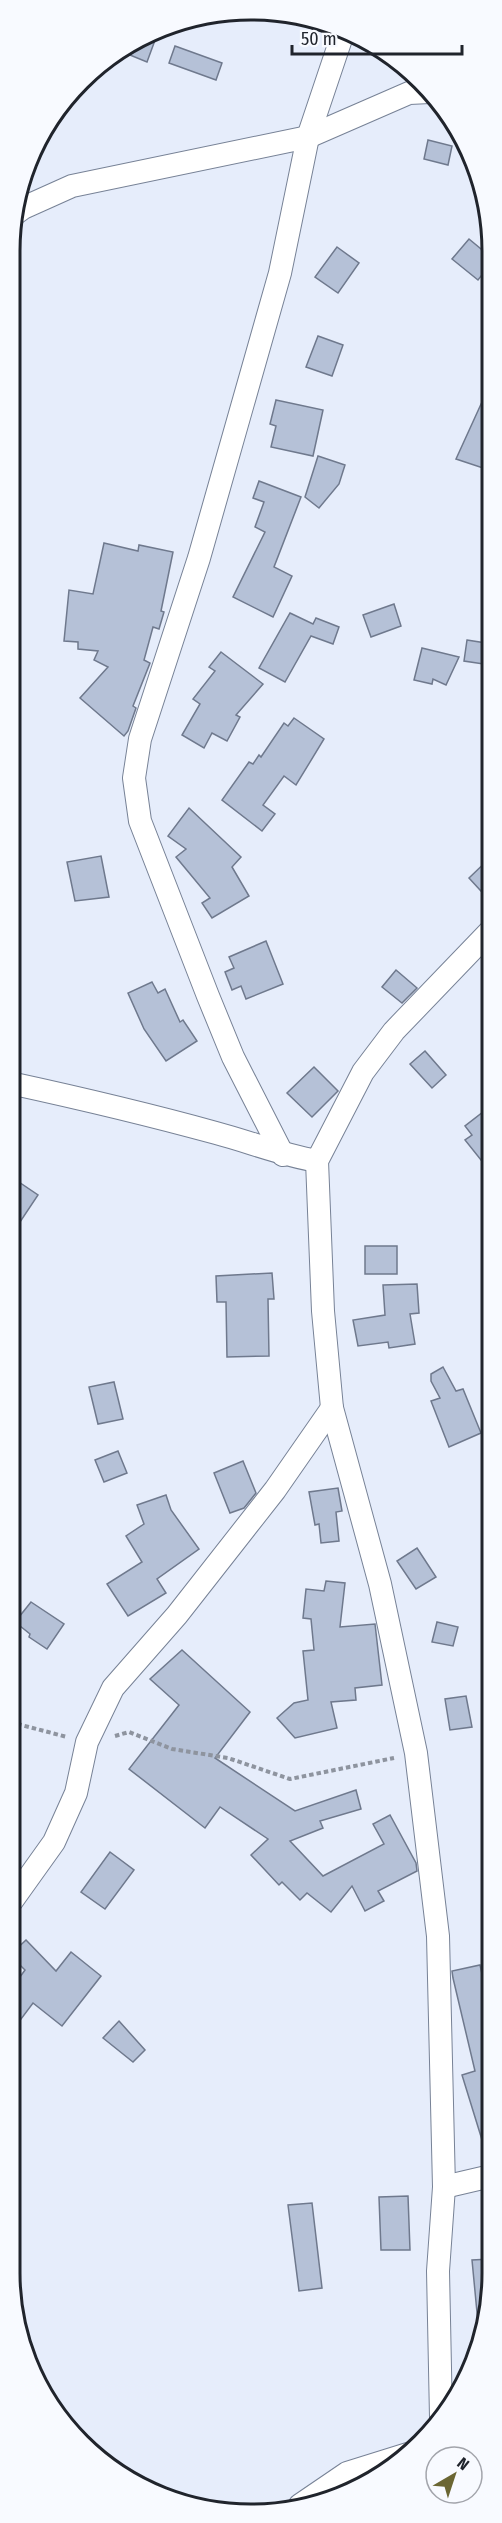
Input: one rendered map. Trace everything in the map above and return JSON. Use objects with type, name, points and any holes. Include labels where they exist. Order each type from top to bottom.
[{"type":"street","points":[[283,1155],[233,1057],[207,996],[140,821],[134,778],[140,739],[195,570],[280,273],[308,137],[341,38]]},
{"type":"street","points":[[24,207],[72,186],[308,137],[409,93],[420,92]]},
{"type":"street","points":[[441,2404],[438,2271],[444,2187],[438,1936],[416,1753],[380,1584],[332,1408],[323,1311],[317,1161],[363,1072],[394,1031],[482,939]]},
{"type":"street","points":[[20,1085],[111,1104],[229,1136],[283,1155],[317,1161]]},
{"type":"street","points":[[20,1890],[54,1842],[76,1793],[87,1742],[113,1688],[184,1606],[274,1490],[332,1408]]},
{"type":"street","points":[[444,2187],[482,2178]]},
{"type":"street","points":[[315,2495],[346,2473],[384,2461]]},
{"type":"path","points":[[20,1725],[87,1742],[129,1732],[172,1749],[228,1758],[290,1779],[416,1753]]},
{"type":"building","points":[[155,40],[147,62],[129,55]]},
{"type":"building","points":[[175,46],[222,63],[216,80],[169,63]]},
{"type":"building","points":[[428,140],[452,146],[448,165],[424,159]]},
{"type":"building","points":[[469,239],[482,250],[482,275],[478,280],[452,259]]},
{"type":"building","points":[[337,247],[359,263],[338,293],[315,277]]},
{"type":"building","points":[[318,336],[343,345],[332,376],[306,367]]},
{"type":"building","points":[[276,400],[323,410],[313,456],[271,447],[276,426],[270,424]]},
{"type":"building","points":[[482,402],[482,468],[456,459]]},
{"type":"building","points":[[318,456],[345,465],[339,484],[319,508],[305,497]]},
{"type":"building","points":[[259,481],[301,497],[274,567],[292,576],[273,617],[233,597],[265,532],[255,527],[264,502],[253,498]]},
{"type":"building","points":[[104,543],[138,551],[139,545],[173,552],[161,611],[164,612],[159,629],[153,627],[144,660],[150,663],[133,706],[136,708],[128,731],[124,736],[80,698],[108,667],[94,660],[98,651],[78,649],[78,642],[64,641],[69,590],[93,594]]},
{"type":"building","points":[[394,604],[401,626],[371,637],[363,615]]},
{"type":"building","points":[[290,613],[313,624],[316,618],[339,627],[333,644],[311,636],[285,682],[259,668]]},
{"type":"building","points":[[467,640],[482,642],[482,664],[464,661]]},
{"type":"building","points":[[422,648],[459,657],[446,685],[433,679],[432,684],[414,680]]},
{"type":"building","points":[[221,652],[263,684],[236,715],[240,717],[227,741],[212,733],[204,748],[182,735],[200,704],[193,699],[215,671],[209,667]]},
{"type":"building","points":[[294,718],[324,739],[296,785],[284,776],[263,805],[275,814],[262,831],[222,800],[249,762],[253,764],[259,755],[261,757],[284,723],[288,726]]},
{"type":"building","points":[[189,808],[241,857],[232,867],[249,896],[212,918],[202,903],[210,898],[176,857],[186,849],[168,836]]},
{"type":"building","points":[[101,856],[109,897],[75,901],[67,862]]},
{"type":"building","points":[[482,866],[482,892],[469,878]]},
{"type":"building","points":[[266,941],[283,984],[246,999],[241,986],[232,990],[225,972],[234,968],[229,957]]},
{"type":"building","points":[[396,970],[417,988],[402,1003],[382,987]]},
{"type":"building","points":[[152,982],[158,993],[165,989],[180,1022],[183,1020],[197,1041],[166,1061],[144,1029],[128,993]]},
{"type":"building","points":[[425,1051],[446,1075],[432,1088],[410,1064]]},
{"type":"building","points":[[314,1067],[338,1091],[312,1117],[287,1093]]},
{"type":"building","points":[[482,1113],[481,1160],[465,1140],[472,1135],[465,1126]]},
{"type":"building","points":[[20,1183],[38,1195],[20,1222]]},
{"type":"building","points":[[365,1246],[397,1246],[397,1274],[365,1274]]},
{"type":"building","points":[[272,1273],[274,1299],[268,1299],[269,1356],[227,1357],[226,1302],[217,1302],[216,1276]]},
{"type":"building","points":[[417,1284],[419,1313],[410,1314],[415,1344],[389,1348],[388,1342],[358,1346],[353,1320],[385,1315],[383,1285]]},
{"type":"building","points":[[443,1367],[456,1391],[463,1389],[481,1433],[449,1447],[431,1401],[440,1398],[431,1381],[431,1374]]},
{"type":"building","points":[[114,1382],[123,1419],[98,1424],[89,1387]]},
{"type":"building","points":[[118,1451],[127,1473],[104,1482],[95,1460]]},
{"type":"building","points":[[243,1461],[256,1493],[244,1508],[230,1513],[214,1473]]},
{"type":"building","points":[[338,1488],[342,1511],[336,1512],[339,1541],[321,1543],[319,1524],[315,1525],[309,1492]]},
{"type":"building","points":[[166,1495],[171,1510],[199,1549],[157,1579],[166,1593],[128,1616],[107,1584],[142,1562],[126,1536],[144,1524],[137,1505]]},
{"type":"building","points":[[417,1548],[436,1577],[416,1589],[397,1561]]},
{"type":"building","points":[[326,1581],[345,1583],[340,1627],[375,1624],[382,1685],[355,1688],[356,1700],[331,1702],[337,1728],[295,1738],[277,1718],[294,1703],[308,1700],[303,1651],[314,1650],[311,1619],[303,1618],[306,1589],[324,1591]]},
{"type":"building","points":[[31,1602],[64,1624],[47,1649],[29,1637],[30,1634],[20,1626],[20,1616]]},
{"type":"building","points":[[437,1622],[458,1627],[453,1646],[432,1642]]},
{"type":"building","points":[[182,1650],[250,1712],[215,1758],[295,1811],[356,1790],[361,1809],[320,1821],[323,1828],[290,1841],[323,1876],[384,1844],[373,1824],[390,1815],[416,1863],[417,1871],[378,1891],[384,1901],[365,1911],[352,1886],[331,1912],[307,1893],[300,1900],[282,1882],[279,1885],[251,1855],[268,1839],[220,1807],[205,1828],[129,1769],[179,1705],[150,1679]]},
{"type":"building","points":[[466,1696],[472,1727],[450,1730],[445,1699]]},
{"type":"building","points":[[110,1852],[134,1870],[105,1909],[81,1892]]},
{"type":"building","points":[[26,1940],[56,1971],[71,1952],[101,1976],[62,2026],[33,2003],[20,2020],[20,1977],[25,1970],[20,1965],[20,1946]]},
{"type":"building","points":[[480,1965],[482,1974],[482,2140],[462,2075],[475,2071],[452,1971]]},
{"type":"building","points":[[119,2021],[145,2050],[133,2062],[103,2038]]},
{"type":"building","points":[[408,2196],[410,2250],[381,2250],[379,2197]]},
{"type":"building","points":[[312,2203],[322,2288],[299,2291],[288,2205]]},
{"type":"building","points":[[482,2259],[481,2302],[478,2319],[472,2260]]}]
